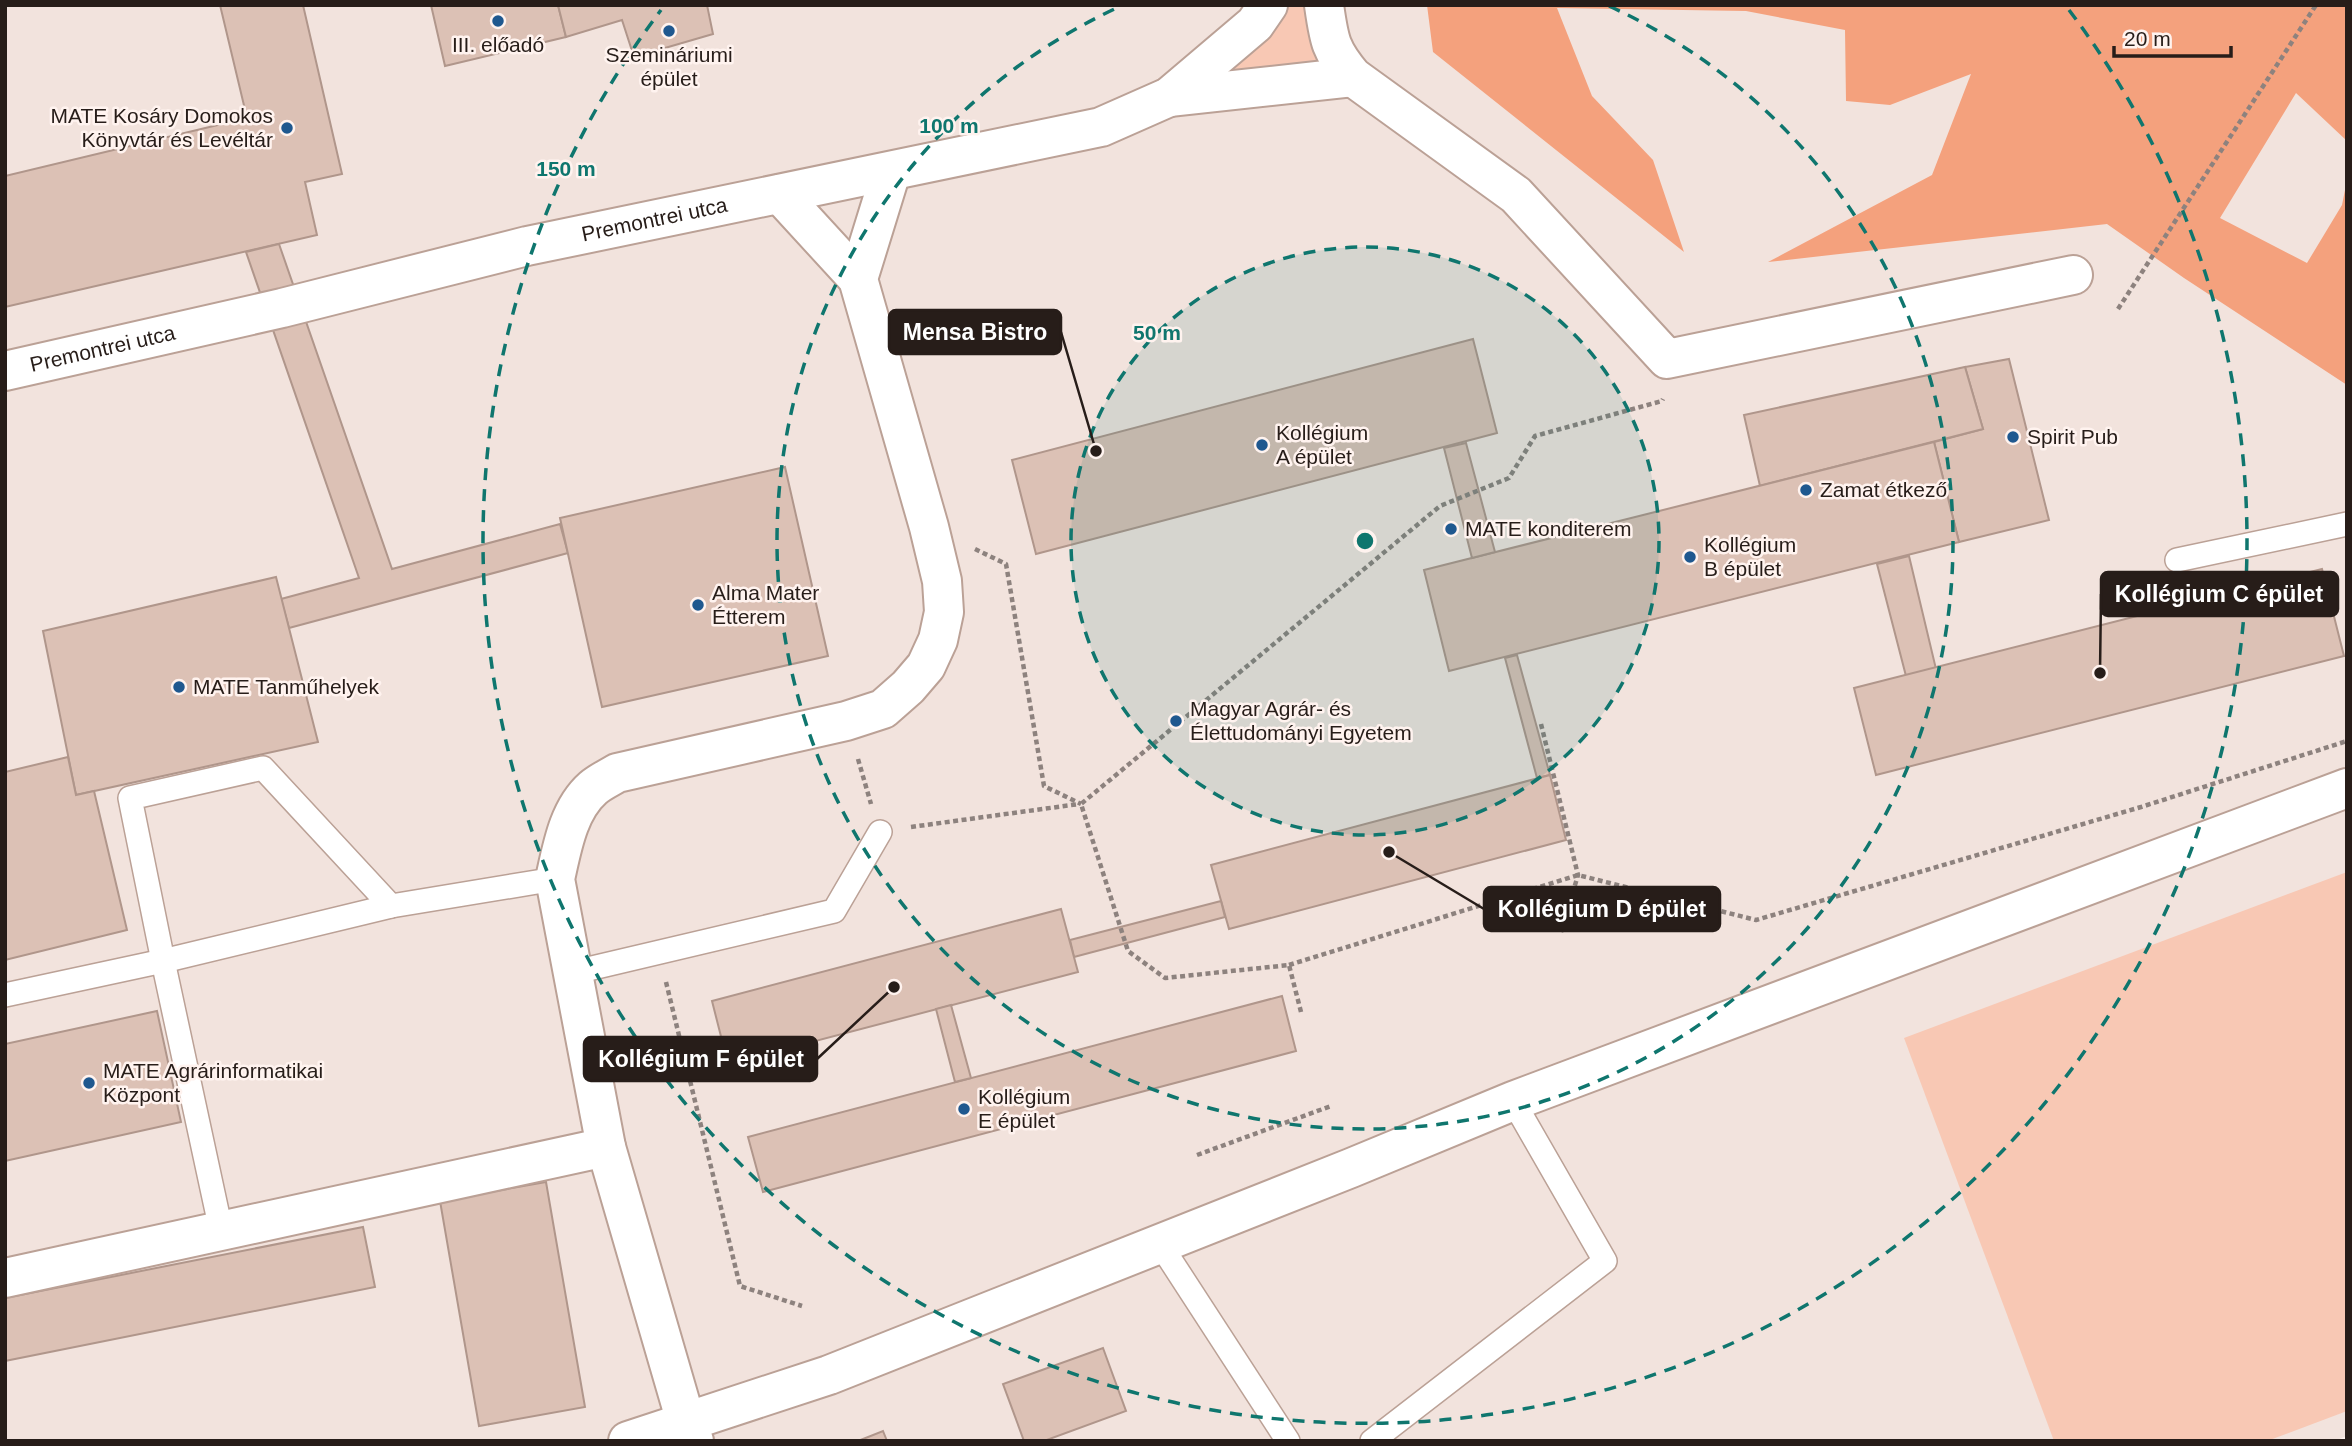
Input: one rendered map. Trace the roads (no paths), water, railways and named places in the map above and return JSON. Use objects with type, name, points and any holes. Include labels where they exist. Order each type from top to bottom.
[{"type":"street","name":"Premontrei utca","points":[[5,371],[282,308],[527,246],[1101,127],[1169,97],[1255,24],[1268,5]]},
{"type":"street","points":[[1324,5],[1329,43],[1353,77],[1516,195],[1667,359],[2073,275]]},
{"type":"street","points":[[1169,97],[1353,77]]},
{"type":"street","points":[[858,279],[891,172]]},
{"type":"street","points":[[690,1431],[606,1147],[555,878],[565,835],[577,808],[593,788],[617,773],[846,721],[883,709],[908,687],[926,666],[938,640],[944,612],[942,581],[929,527],[858,279],[780,194]]},
{"type":"street","points":[[628,1441],[690,1431],[1513,1101],[2347,788]]},
{"type":"street","points":[[5,1278],[606,1147]]},
{"type":"lane","points":[[2177,561],[2347,524]]},
{"type":"lane","points":[[221,1230],[130,798],[263,768],[391,906]]},
{"type":"lane","points":[[571,973],[834,911],[880,832]]},
{"type":"lane","points":[[5,995],[163,961],[391,906],[555,878]]},
{"type":"lane","points":[[1372,1441],[1605,1261],[1513,1101]]},
{"type":"lane","points":[[1160,1244],[1288,1441]]},
{"type":"place","name":"III. előadó","points":[[498,21]]},
{"type":"place","name":"Szemináriumi épület","points":[[669,31]]},
{"type":"place","name":"MATE Kosáry Domokos Könyvtár és Levéltár","points":[[287,128]]},
{"type":"place","name":"Spirit Pub","points":[[2013,437]]},
{"type":"place","name":"Kollégium A épület","points":[[1262,445]]},
{"type":"place","name":"Mensa Bistro","points":[[1096,451]]},
{"type":"place","name":"Zamat étkező","points":[[1806,490]]},
{"type":"place","name":"MATE konditerem","points":[[1451,529]]},
{"type":"place","name":"Kollégium B épület","points":[[1690,557]]},
{"type":"place","name":"Alma Mater Étterem","points":[[698,605]]},
{"type":"place","name":"Kollégium C épület","points":[[2100,673]]},
{"type":"place","name":"MATE Tanműhelyek","points":[[179,687]]},
{"type":"place","name":"Magyar Agrár- és Élettudományi Egyetem","points":[[1176,721]]},
{"type":"place","name":"Kollégium D épület","points":[[1389,852]]},
{"type":"place","name":"Kollégium F épület","points":[[894,987]]},
{"type":"place","name":"MATE Agrárinformatikai Központ","points":[[89,1083]]},
{"type":"place","name":"Kollégium E épület","points":[[964,1109]]}]
